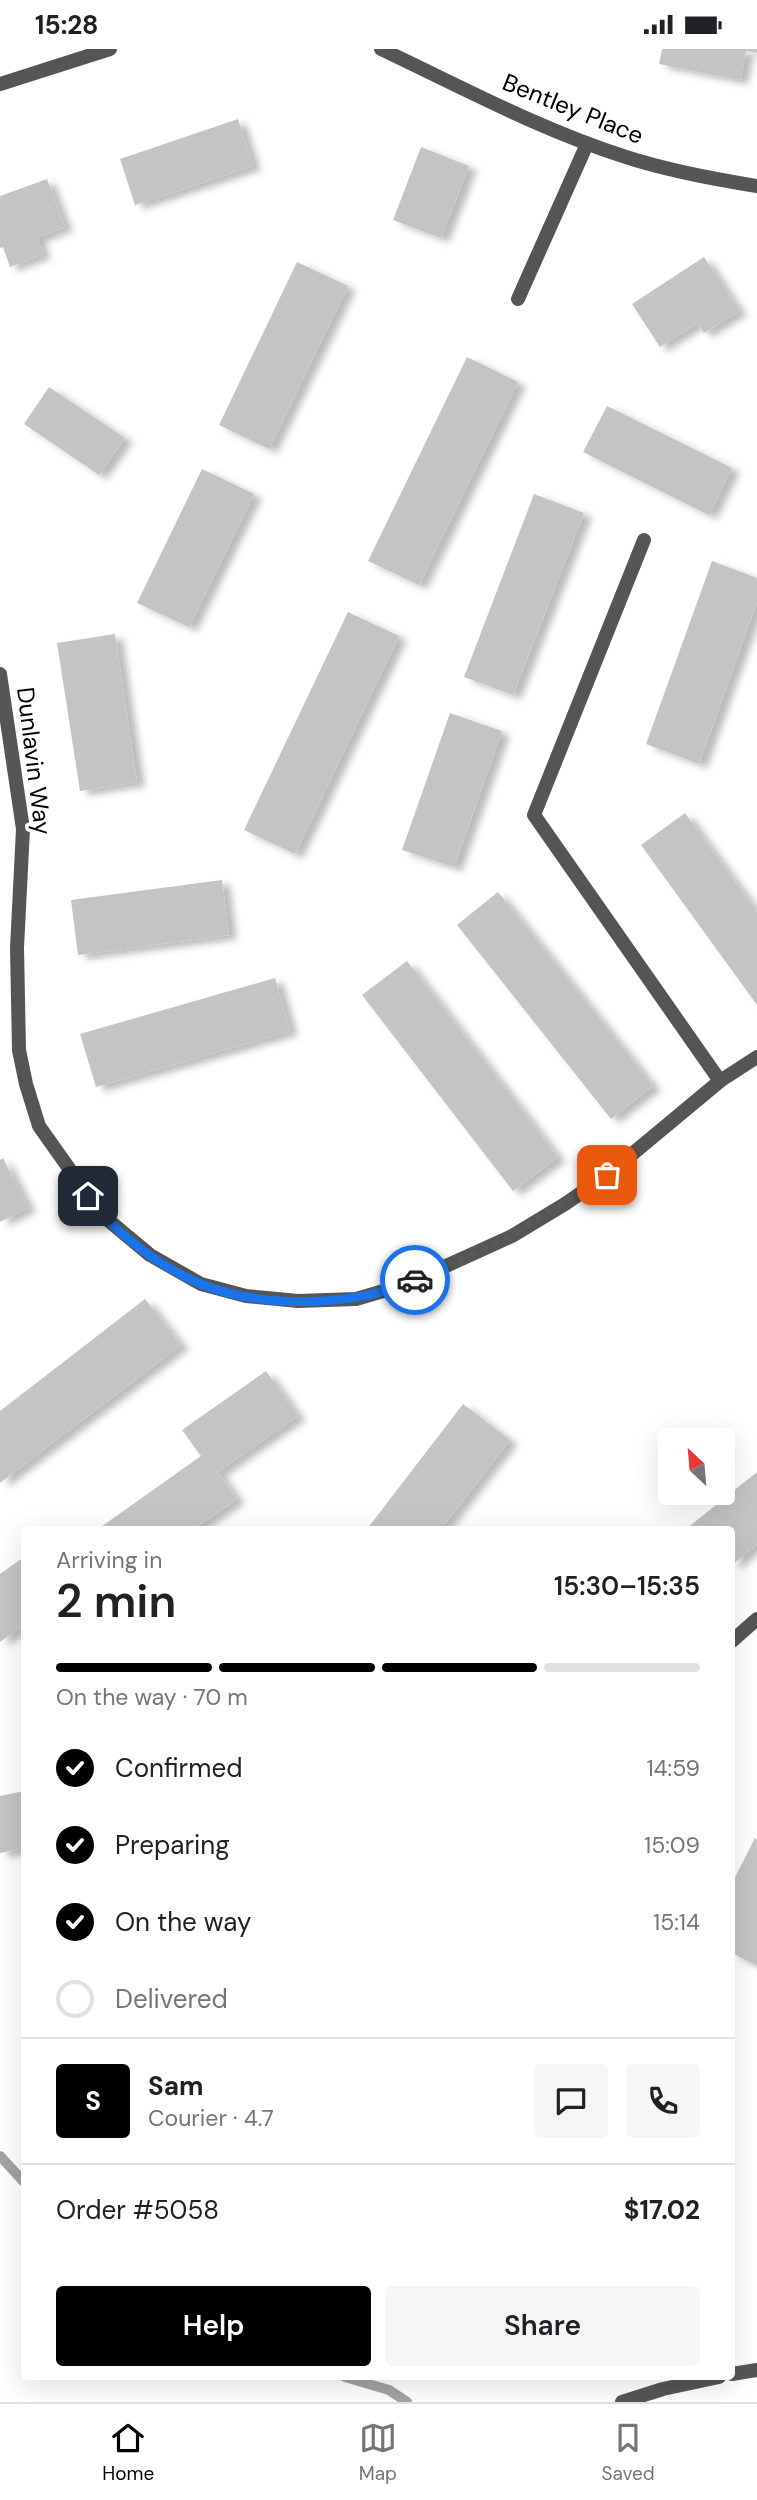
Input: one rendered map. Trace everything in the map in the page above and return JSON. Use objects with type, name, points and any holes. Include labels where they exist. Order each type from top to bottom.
[{"type":"street","points":[[0,84],[110,49]]},
{"type":"street","name":"Bentley Place","points":[[381,49],[514,113],[587,144],[672,170],[757,186]]},
{"type":"street","points":[[518,299],[587,144]]},
{"type":"street","points":[[644,540],[534,815],[720,1081]]},
{"type":"street","name":"Dunlavin Way","points":[[0,674],[23,829],[17,948],[19,1050],[26,1084],[40,1126],[102,1215],[150,1255],[201,1284],[246,1296],[298,1301],[356,1299],[404,1285],[512,1236],[565,1204],[607,1175],[720,1081],[757,1057]]},
{"type":"street","points":[[735,1638],[757,1619]]},
{"type":"street","points":[[735,2374],[757,2370]]},
{"type":"street","points":[[622,2402],[705,2380]]},
{"type":"building","points":[[662,49],[757,49],[757,53],[746,51],[740,80],[659,64]]},
{"type":"building","points":[[238,119],[253,166],[135,205],[120,159]]},
{"type":"building","points":[[421,147],[469,166],[441,238],[393,220]]},
{"type":"building","points":[[47,179],[65,227],[37,238],[43,254],[10,267],[3,247],[0,248],[0,196]]},
{"type":"building","points":[[704,257],[739,311],[704,333],[697,323],[660,347],[632,304]]},
{"type":"building","points":[[297,262],[348,286],[269,449],[219,425]]},
{"type":"building","points":[[467,357],[518,382],[419,585],[368,561]]},
{"type":"building","points":[[49,387],[125,438],[99,475],[24,424]]},
{"type":"building","points":[[607,406],[732,468],[709,515],[583,452]]},
{"type":"building","points":[[202,469],[254,494],[189,627],[137,603]]},
{"type":"building","points":[[534,494],[584,513],[513,695],[464,677]]},
{"type":"building","points":[[712,561],[757,578],[757,602],[699,764],[646,744]]},
{"type":"building","points":[[348,612],[399,636],[295,854],[244,830]]},
{"type":"building","points":[[115,634],[137,782],[80,791],[57,643]]},
{"type":"building","points":[[450,713],[502,731],[454,867],[402,850]]},
{"type":"building","points":[[685,813],[757,912],[757,1005],[641,845]]},
{"type":"building","points":[[222,880],[229,935],[78,955],[71,900]]},
{"type":"building","points":[[498,892],[653,1086],[611,1119],[457,925]]},
{"type":"building","points":[[407,961],[558,1157],[513,1191],[362,995]]},
{"type":"building","points":[[275,978],[290,1031],[96,1087],[80,1034]]},
{"type":"building","points":[[3,1158],[28,1208],[0,1222],[0,1160]]},
{"type":"building","points":[[145,1299],[181,1345],[0,1483],[0,1411]]},
{"type":"building","points":[[266,1371],[298,1416],[218,1472],[237,1499],[198,1526],[102,1526],[201,1456],[182,1430]]},
{"type":"building","points":[[463,1404],[510,1440],[443,1526],[369,1526]]},
{"type":"building","points":[[757,1472],[757,1544],[735,1562],[735,1526],[690,1526],[716,1505],[735,1505],[735,1490]]},
{"type":"building","points":[[21,1559],[21,1627],[0,1642],[0,1574]]},
{"type":"building","points":[[21,1792],[21,1849],[0,1853],[0,1796]]},
{"type":"building","points":[[755,1838],[757,1966],[735,1955],[735,1877]]},
{"type":"waterway","points":[[0,2156],[21,2179]]},
{"type":"waterway","points":[[355,2380],[389,2390],[407,2402]]},
{"type":"way so far","points":[[415,1280],[512,1236],[607,1175]]},
{"type":"route","points":[[88,1196],[102,1215],[150,1255],[201,1284],[246,1296],[298,1301],[356,1299],[415,1280]]}]
